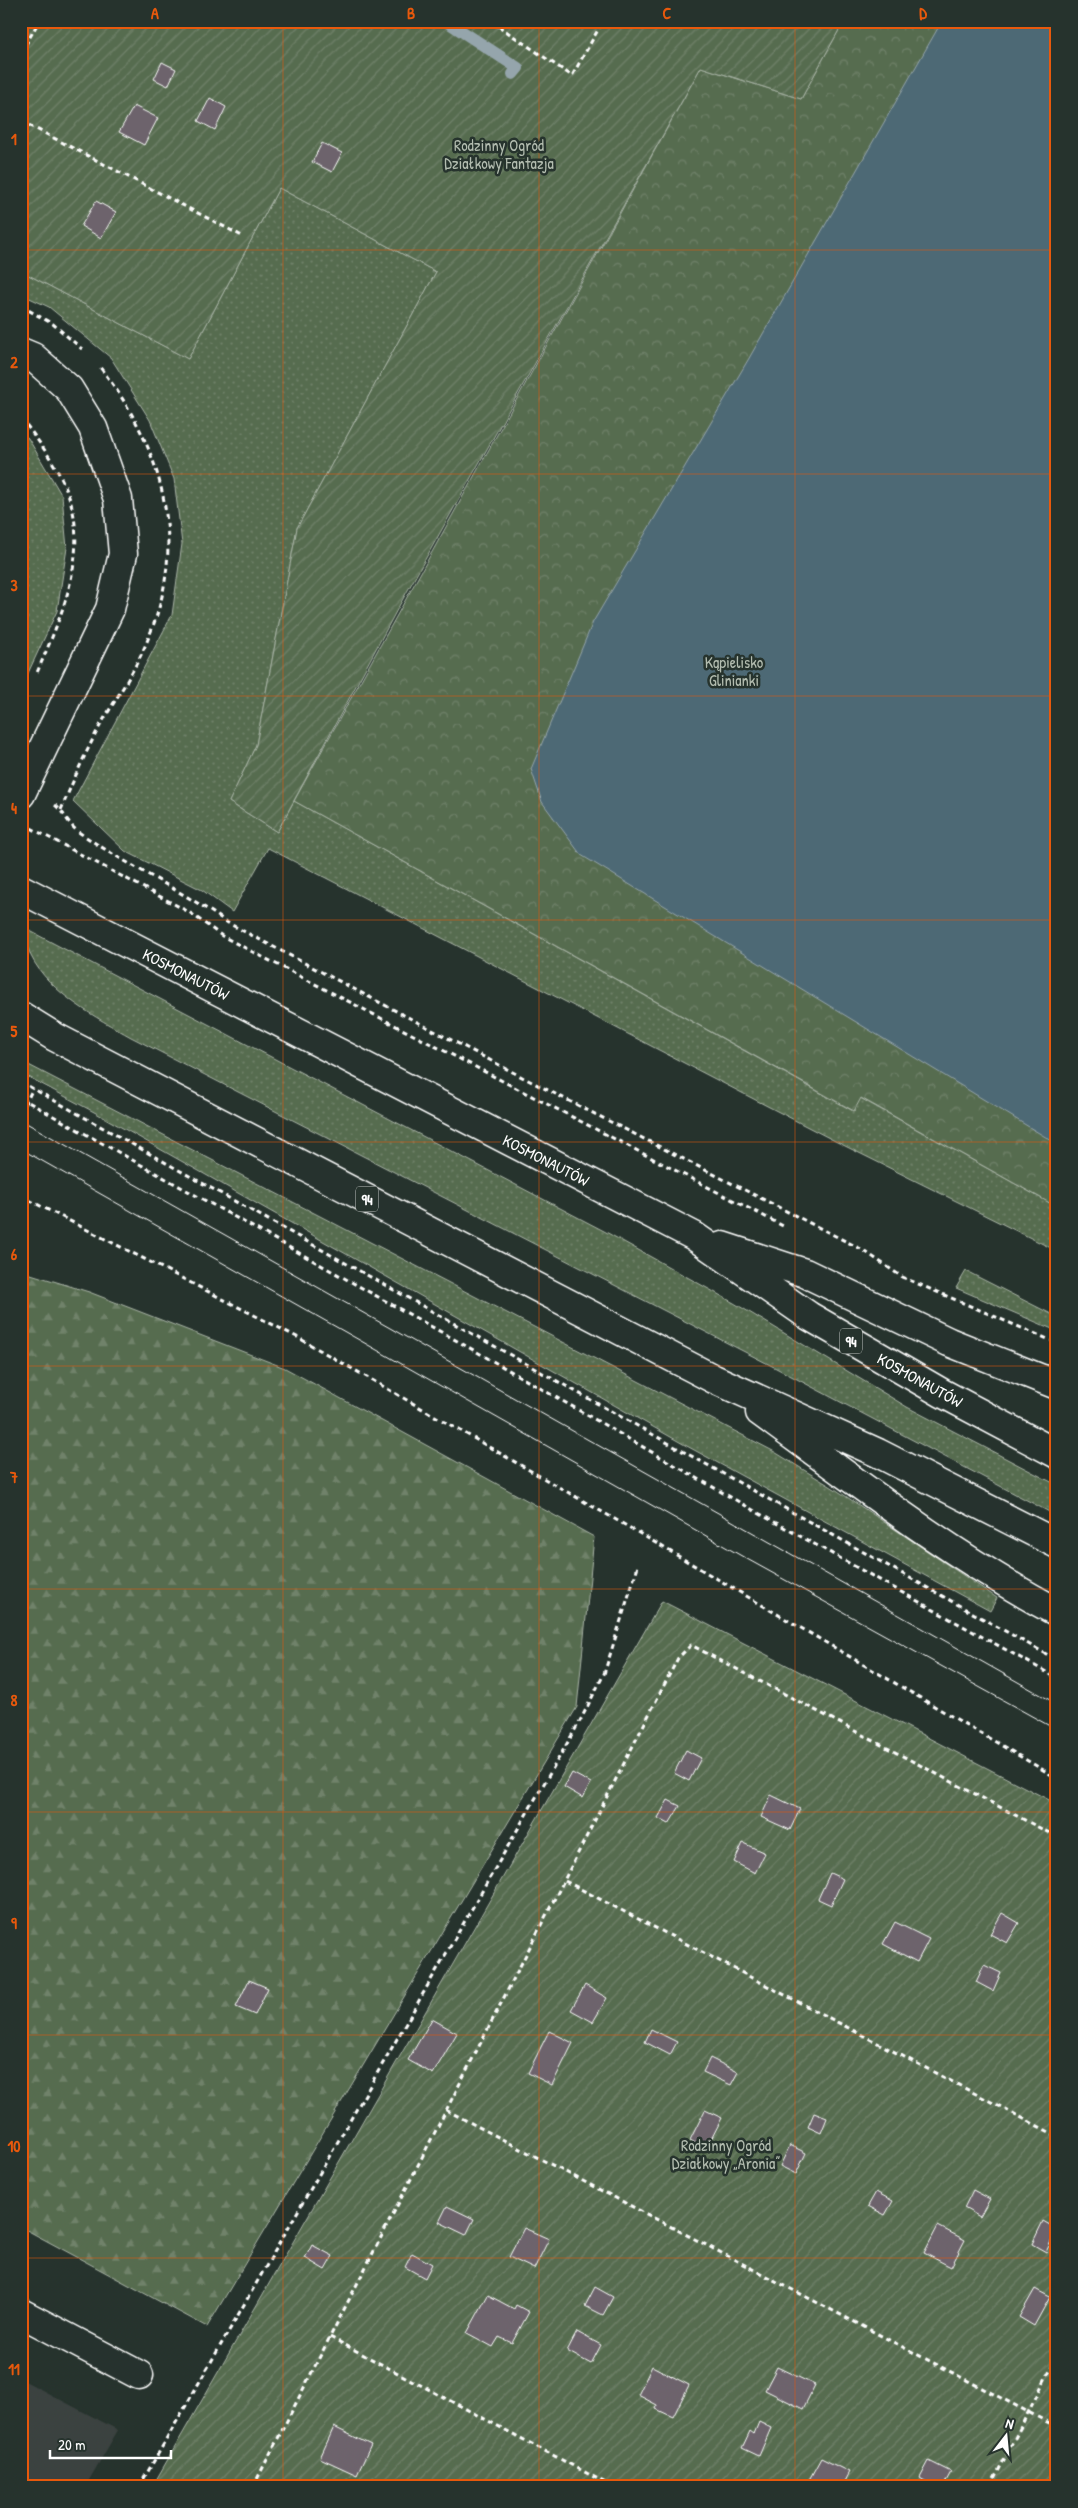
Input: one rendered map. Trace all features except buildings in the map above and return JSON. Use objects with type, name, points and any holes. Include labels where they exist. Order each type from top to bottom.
[{"type":"main road","points":[[21,352],[33,357],[69,389],[93,428],[118,498],[123,554],[110,610],[21,794]]},
{"type":"main road","name":"KOSMONAUTÓW","points":[[21,889],[694,1236],[809,1316],[942,1393],[1057,1454]]},
{"type":"main road","name":"94","points":[[21,1016],[55,1037],[714,1379],[878,1452],[1057,1544]]},
{"type":"main road","points":[[694,1236],[805,1273],[941,1338],[1057,1385]]},
{"type":"main road","points":[[714,1379],[860,1485],[1005,1584],[1057,1612]]},
{"type":"main road","points":[[21,2313],[139,2376]]},
{"type":"path","points":[[21,53],[39,21]]},
{"type":"path","points":[[491,21],[572,76],[603,21]]},
{"type":"path","points":[[21,121],[242,236]]},
{"type":"path","points":[[21,418],[58,473],[72,506],[75,527],[75,554],[70,590],[36,676]]},
{"type":"path","points":[[53,804],[61,810],[71,827],[80,834],[118,858],[195,900],[228,923],[524,1078],[863,1250],[902,1277],[1057,1343]]},
{"type":"path","points":[[28,826],[189,912],[222,936],[786,1228]]},
{"type":"path","points":[[21,1082],[1057,1660]]},
{"type":"path","points":[[21,1113],[33,1088]]},
{"type":"path","points":[[21,1098],[477,1352],[760,1514],[1057,1678]]},
{"type":"path","points":[[21,1196],[297,1337],[632,1529],[1057,1778]]},
{"type":"path","points":[[139,2487],[580,1721],[604,1674],[638,1566]]},
{"type":"path","points":[[252,2487],[678,1658],[691,1645],[1057,1838]]},
{"type":"path","points":[[565,1881],[1057,2136]]},
{"type":"path","points":[[446,2110],[1057,2427]]},
{"type":"path","points":[[330,2338],[613,2487]]},
{"type":"path","points":[[990,2487],[1057,2356]]},
{"type":"shaded area","points":[[21,2379],[118,2430],[85,2487],[21,2487]]},
{"type":"green space","name":"Rodzinny Ogród Działkowy Fantazja","points":[[21,21],[844,21],[801,99],[701,67],[399,606],[277,832],[229,802],[256,745],[297,528],[436,272],[279,188],[188,359],[21,271]]},
{"type":"green space","name":"Kąpielisko Glinianki","points":[[844,21],[1057,21],[1057,1207],[861,1098],[854,1111],[294,801],[701,67],[801,99]]},
{"type":"green space","points":[[279,188],[436,272],[297,528],[256,745],[229,802],[277,832],[294,801],[853,1111],[860,1098],[1057,1207],[1057,1251],[835,1141],[268,848],[232,912],[202,890],[125,851],[73,801],[172,615],[182,544],[174,479],[150,420],[111,358],[49,307],[21,294],[21,271],[188,359]]},
{"type":"green space","points":[[21,432],[28,438],[62,496],[67,548],[57,611],[21,688]]},
{"type":"green space","points":[[30,931],[604,1231],[734,1303],[907,1407],[1057,1485],[1057,1516],[776,1368],[118,1030],[89,1013],[49,982],[31,956],[23,934]]},
{"type":"green space","points":[[21,1061],[773,1451],[835,1489],[997,1598],[990,1611],[685,1445],[96,1113],[21,1073]]},
{"type":"green space","points":[[21,1271],[89,1292],[285,1368],[594,1537],[577,1707],[207,2327],[21,2227]]},
{"type":"green space","points":[[966,1271],[1057,1317],[1057,1331],[956,1288]]},
{"type":"green space","name":"Rodzinny Ogród Działkowy „Aronia”","points":[[662,1601],[1057,1804],[1057,2487],[152,2487]]},
{"type":"water","name":"Kąpielisko Glinianki","points":[[942,21],[1057,21],[1057,1144],[581,855],[542,802],[531,769],[593,622],[748,360]]},
{"type":"waterway","points":[[446,21],[518,68],[513,74]]},
{"type":"tram line","points":[[21,1120],[1057,1704]]},
{"type":"tram line","points":[[21,1149],[747,1559],[1057,1730]]}]
